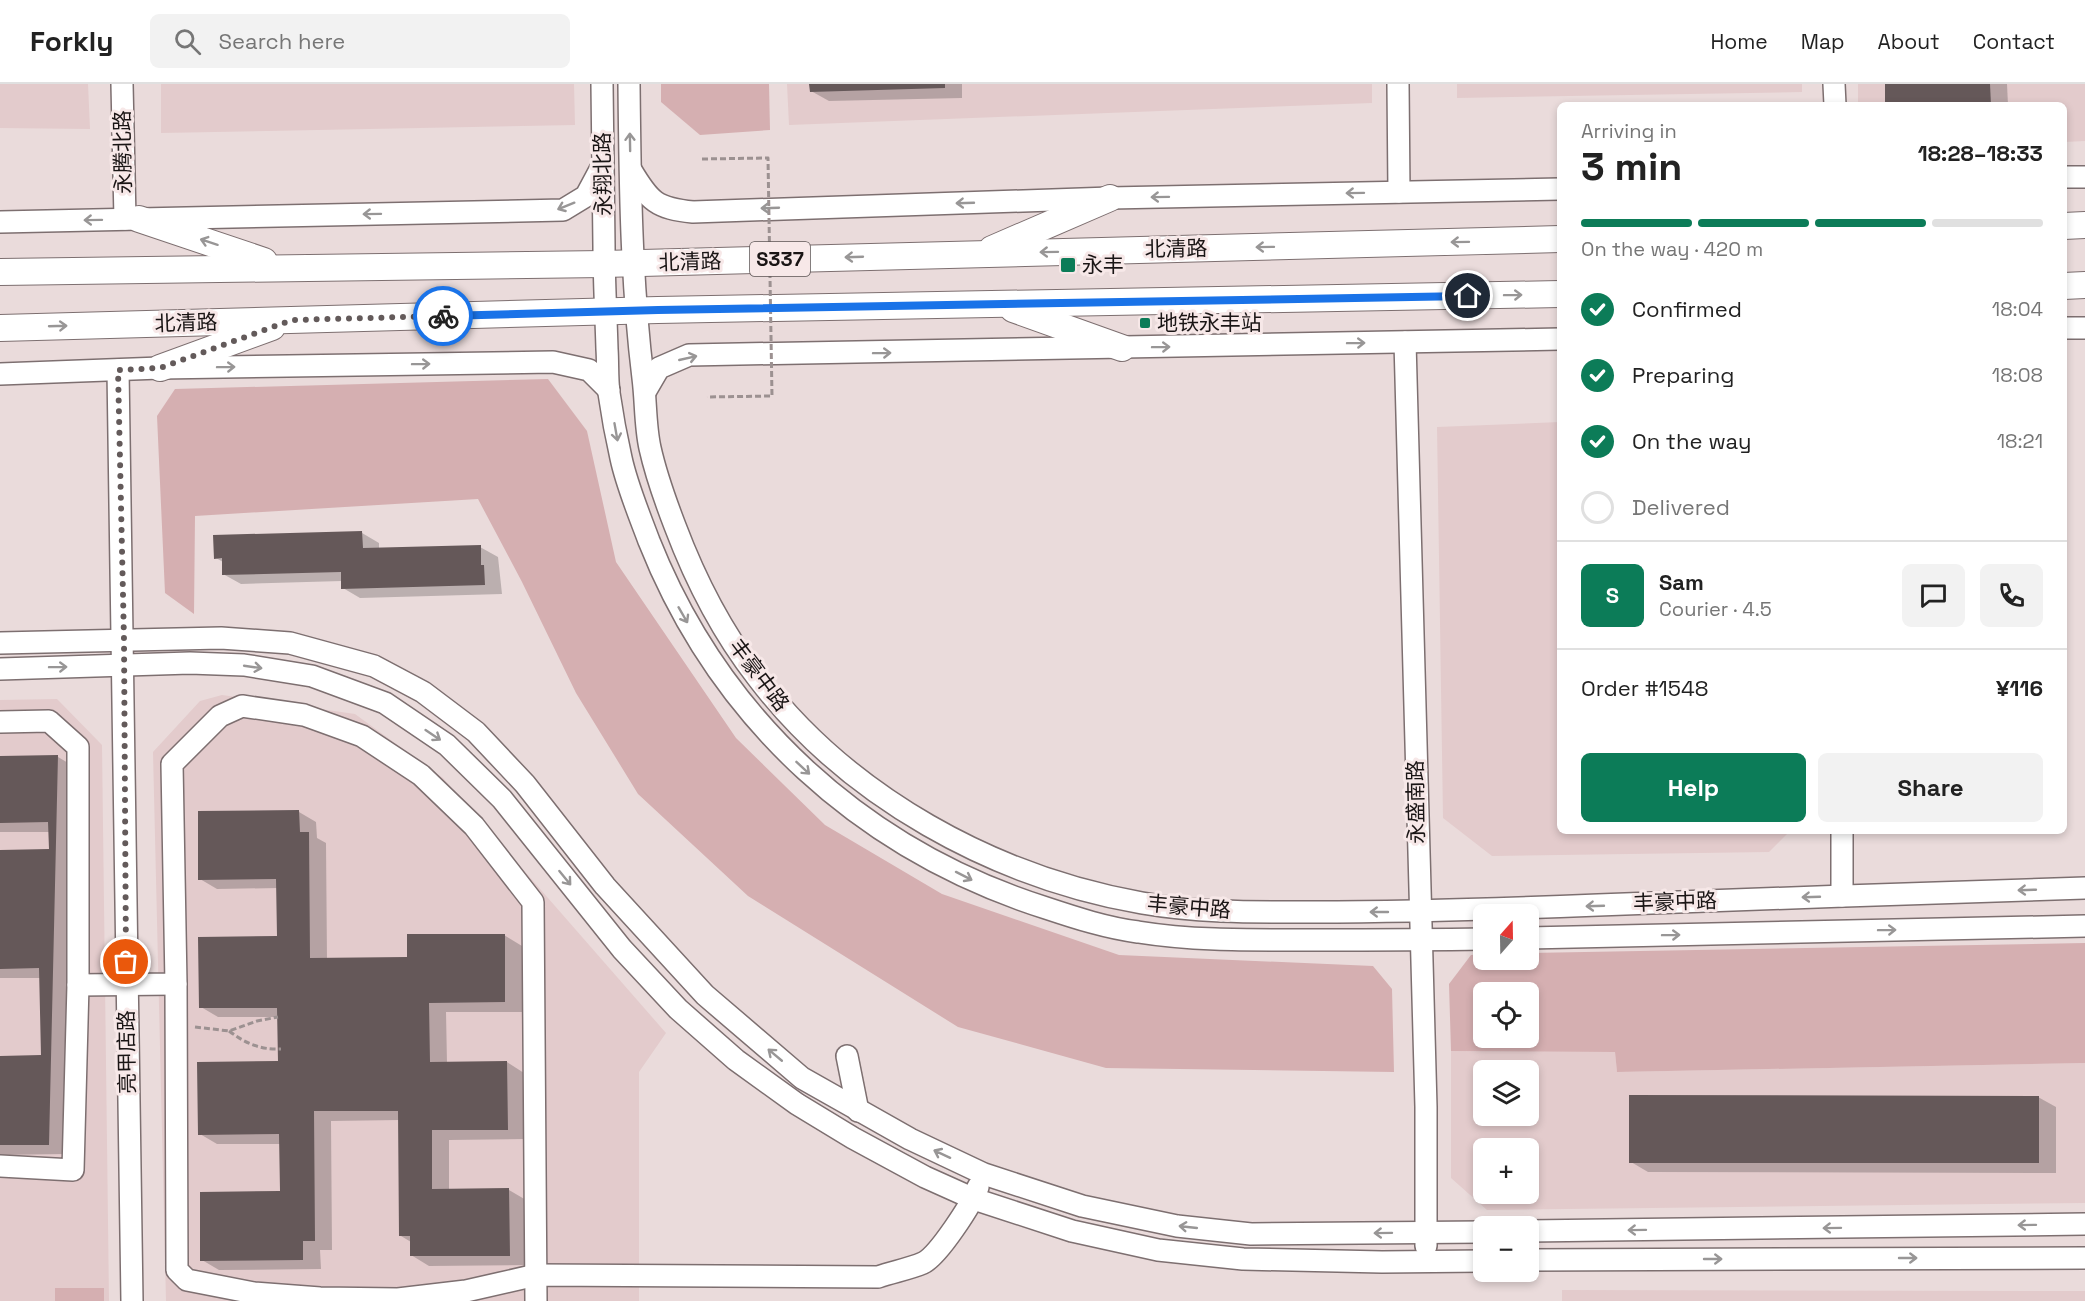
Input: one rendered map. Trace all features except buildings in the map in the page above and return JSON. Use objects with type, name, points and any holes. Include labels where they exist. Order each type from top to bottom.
[{"type":"main road","points":[[980,254],[1110,198]]},
{"type":"main road","points":[[132,219],[284,268]]},
{"type":"main road","points":[[2067,226],[2085,225]]},
{"type":"main road","name":"北清路","points":[[0,272],[604,264],[1557,239]]},
{"type":"main road","points":[[2067,286],[2085,285]]},
{"type":"main road","name":"北清路","points":[[0,328],[635,311],[1557,294]]},
{"type":"main road","points":[[999,304],[1122,348]]},
{"type":"main road","points":[[160,368],[292,320]]},
{"type":"street","name":"永腾北路","points":[[122,84],[132,219]]},
{"type":"street","name":"永翔北路","points":[[602,84],[605,312]]},
{"type":"street","name":"永翔北路","points":[[629,84],[635,311]]},
{"type":"street","points":[[1398,84],[1399,192]]},
{"type":"street","points":[[1834,84],[1835,102]]},
{"type":"street","points":[[0,222],[563,210],[586,196],[603,165]]},
{"type":"street","points":[[630,168],[647,196],[669,209],[693,212],[1110,198],[1557,189]]},
{"type":"street","points":[[2067,177],[2085,177]]},
{"type":"street","name":"丰豪中路","points":[[635,311],[649,445],[663,494],[697,578],[754,674],[784,711],[825,750],[914,818],[963,844],[1025,870],[1081,890],[1146,903],[1216,911],[1419,912],[2085,888]]},
{"type":"street","name":"丰豪中路","points":[[605,312],[609,390],[622,463],[658,564],[680,610],[733,690],[794,759],[832,795],[924,856],[974,882],[1024,902],[1136,932],[1219,940],[1473,939]]},
{"type":"street","points":[[2067,328],[2085,328]]},
{"type":"street","points":[[645,392],[659,368],[689,356],[1557,339]]},
{"type":"street","name":"永盛南路","points":[[1405,342],[1425,1107],[1426,1261]]},
{"type":"street","points":[[0,374],[160,368],[553,362],[589,370],[609,390]]},
{"type":"street","name":"亮甲店路","points":[[118,370],[124,640],[126,985],[132,1301]]},
{"type":"street","points":[[0,643],[221,638],[290,643],[374,666],[423,692],[476,732],[525,784],[605,886],[705,995],[802,1078],[910,1139],[984,1174],[1082,1206],[1177,1226],[1251,1234],[1473,1232]]},
{"type":"street","points":[[0,669],[190,663],[244,665],[312,676],[385,702],[447,745],[502,799],[622,949],[678,1009],[736,1060],[796,1104],[853,1138],[925,1178],[974,1199],[1071,1231],[1158,1250],[1243,1259],[1473,1261]]},
{"type":"street","points":[[536,1301],[536,1275],[533,902],[474,826],[421,775],[362,736],[304,715],[242,706],[220,716],[172,764],[176,984],[177,1270],[187,1280],[254,1293],[320,1298],[398,1299],[466,1291],[536,1275],[878,1277],[926,1262],[949,1235],[974,1199],[984,1174]]},
{"type":"street","points":[[0,722],[49,721],[78,747],[78,986],[73,1170],[0,1166]]},
{"type":"street","points":[[1842,834],[1842,896]]},
{"type":"street","name":"丰豪中路","points":[[1539,938],[2085,926]]},
{"type":"street","points":[[78,986],[176,984]]},
{"type":"street","points":[[847,1056],[858,1111]]},
{"type":"street","points":[[1539,1231],[2085,1224]]},
{"type":"street","points":[[1539,1260],[2085,1258]]},
{"type":"path","points":[[702,159],[768,158],[772,396],[707,397]]},
{"type":"path","points":[[175,1025],[229,1031],[256,1021],[278,1017]]},
{"type":"path","points":[[229,1031],[242,1041],[266,1050],[280,1049]]},
{"type":"shaded area","points":[[0,84],[88,84],[90,129],[0,128]]},
{"type":"shaded area","points":[[161,84],[574,84],[575,125],[161,133]]},
{"type":"shaded area","points":[[661,84],[769,84],[770,130],[700,135],[661,102]]},
{"type":"shaded area","points":[[787,84],[1372,84],[1372,103],[789,125]]},
{"type":"shaded area","points":[[1457,84],[1802,84],[1802,92],[1457,98]]},
{"type":"shaded area","points":[[1858,84],[2085,84],[2085,141],[2067,142],[2067,102],[1858,102]]},
{"type":"shaded area","points":[[548,379],[587,431],[616,562],[736,738],[825,825],[942,894],[1119,955],[1373,966],[1392,989],[1394,1072],[1106,1068],[958,1027],[748,896],[638,794],[576,693],[522,582],[478,499],[195,516],[194,614],[165,593],[157,416],[175,389]]},
{"type":"shaded area","points":[[1557,422],[1557,834],[1787,834],[1769,852],[1492,856],[1443,818],[1437,427]]},
{"type":"shaded area","points":[[222,695],[355,714],[443,778],[666,1033],[639,1072],[639,1301],[166,1301],[153,752],[200,701]]},
{"type":"shaded area","points":[[57,699],[102,745],[109,1301],[0,1301],[0,700]]},
{"type":"shaded area","points":[[2085,943],[2085,1063],[1617,1072],[1615,1052],[1451,1051],[1449,984],[1473,955],[1473,970],[1539,970],[1539,953]]},
{"type":"shaded area","points":[[1451,1051],[1615,1052],[1617,1072],[2085,1063],[2085,1203],[1487,1210],[1480,1204],[1539,1204],[1539,1138],[1473,1138],[1473,1198],[1451,1178]]},
{"type":"shaded area","points":[[55,1288],[104,1288],[104,1301],[55,1301]]},
{"type":"shaded area","points":[[1562,1290],[2085,1291],[2085,1301],[1562,1301]]},
{"type":"way so far","points":[[126,962],[124,640],[118,370],[160,368],[292,320],[443,316]]},
{"type":"place","name":"永丰","points":[[1068,265]]},
{"type":"place","name":"地铁永丰站","points":[[1145,323]]},
{"type":"route","points":[[443,316],[658,310],[1468,296]]}]
